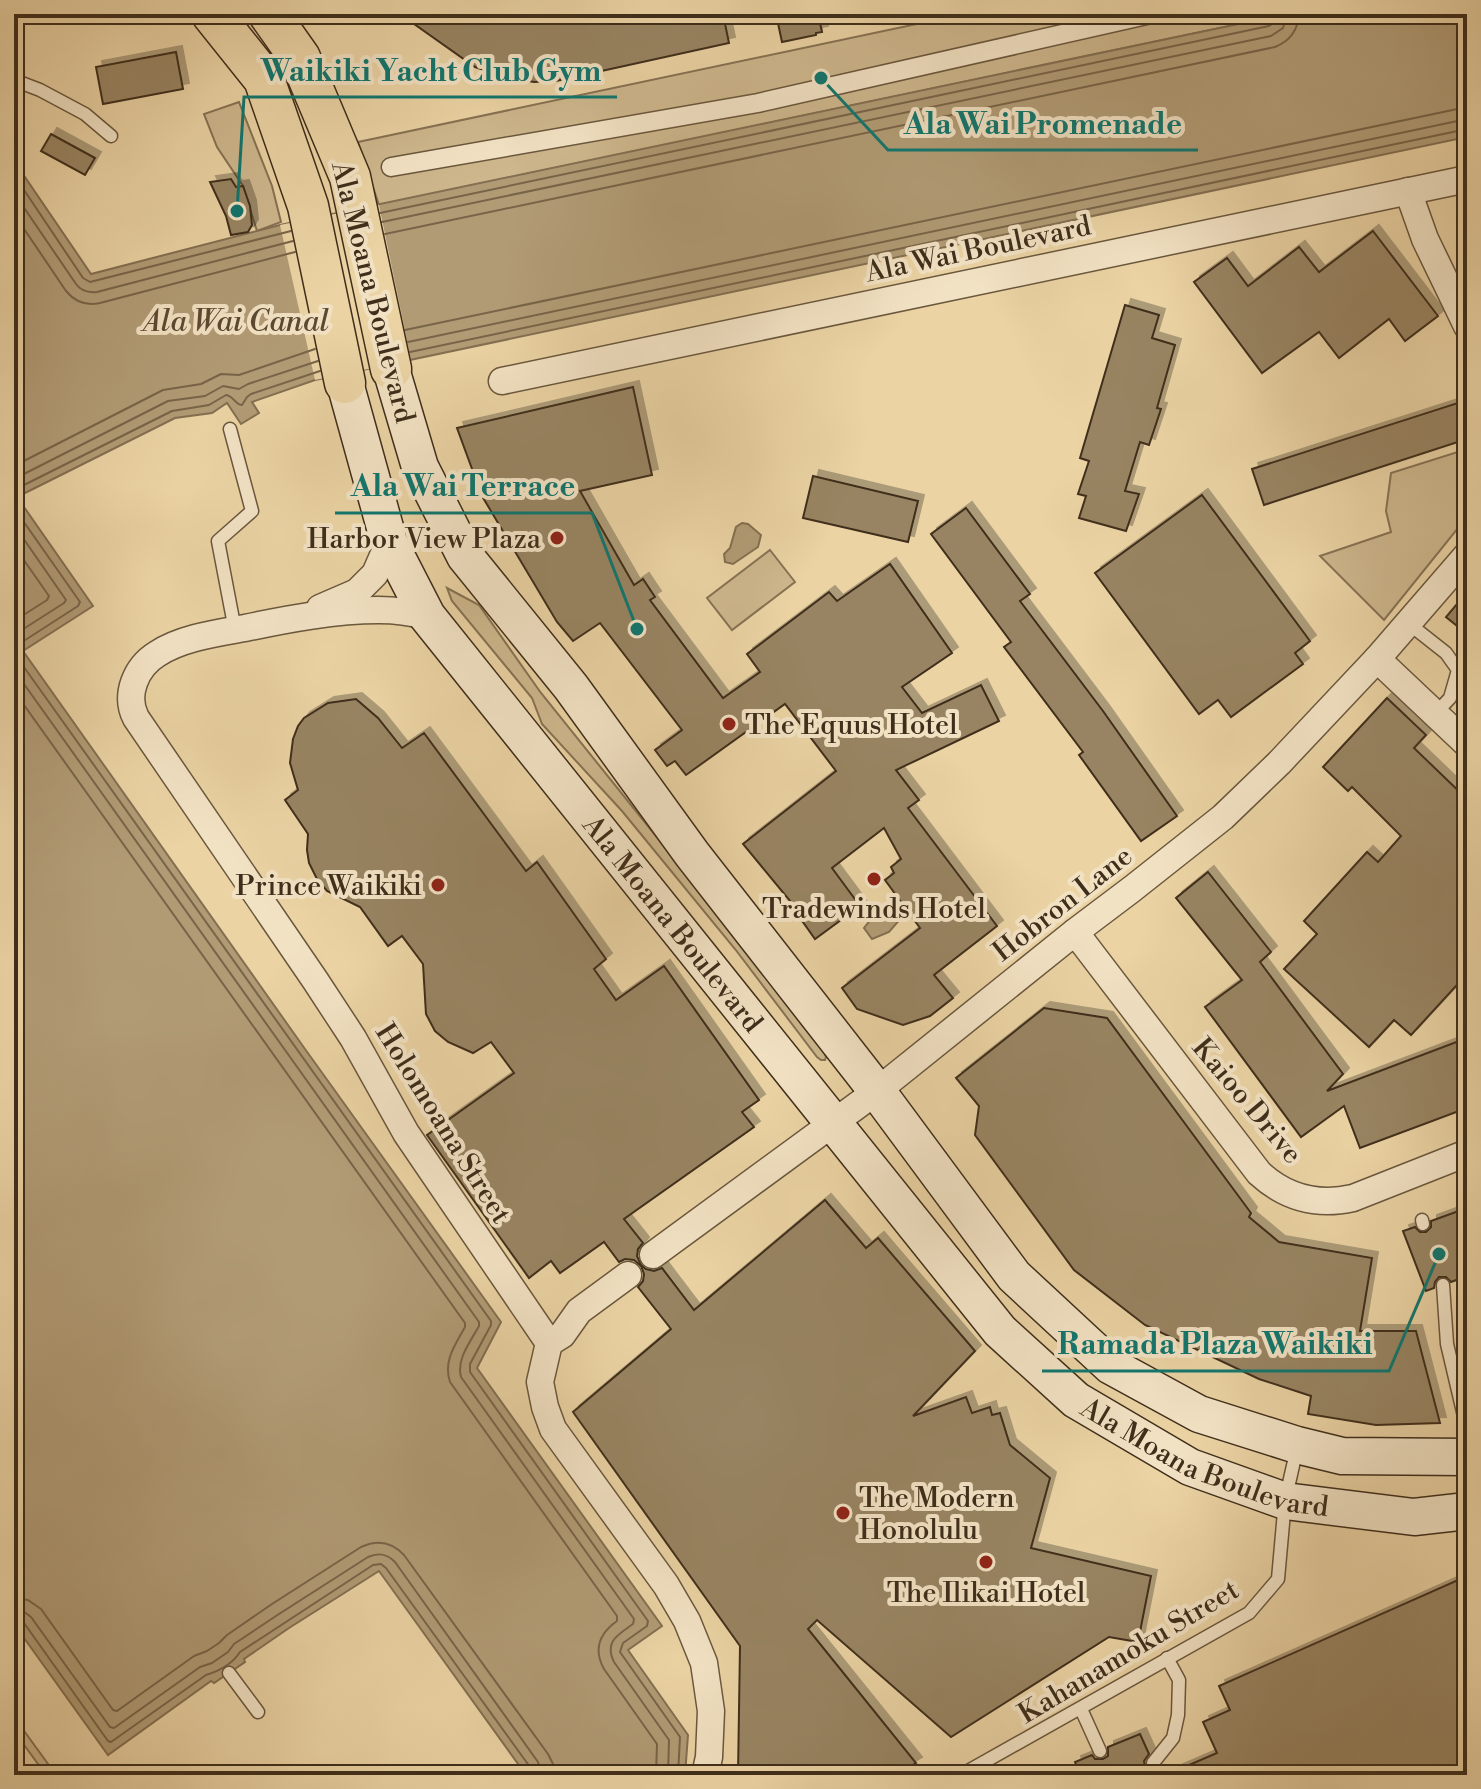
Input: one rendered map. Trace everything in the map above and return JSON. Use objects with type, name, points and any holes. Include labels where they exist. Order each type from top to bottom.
[{"type":"main road","name":"Ala Moana Boulevard","points":[[212,14],[264,79],[308,206],[345,383],[389,542],[427,616],[1000,1331],[1076,1400],[1190,1467],[1285,1501],[1414,1517],[1467,1511]]},
{"type":"main road","name":"Ala Moana Boulevard","points":[[269,14],[300,58],[350,177],[391,369],[420,467],[465,556],[571,687],[692,854],[877,1091],[1014,1276],[1111,1366],[1199,1414],[1342,1456],[1467,1457]]},
{"type":"street","points":[[391,167],[766,102],[1151,14]]},
{"type":"street","name":"Ala Wai Boulevard","points":[[502,381],[1467,179]]},
{"type":"street","points":[[1408,191],[1425,239],[1467,326]]},
{"type":"street","name":"Holomoana Street","points":[[294,618],[357,592],[375,574],[389,542]]},
{"type":"street","name":"Hobron Lane","points":[[653,1255],[877,1091],[1223,817],[1279,763],[1377,659],[1467,555]]},
{"type":"street","name":"Holomoana Street","points":[[427,616],[408,611],[377,610],[294,618],[195,637],[156,654],[140,671],[130,698],[133,714],[315,980],[353,1038],[406,1133],[549,1343]]},
{"type":"street","points":[[1377,659],[1467,744]]},
{"type":"street","name":"Kaioo Drive","points":[[1075,932],[1259,1173],[1283,1191],[1312,1201],[1353,1198],[1467,1153]]},
{"type":"street","points":[[628,1275],[579,1311],[562,1335],[549,1343],[540,1382],[553,1429],[666,1585],[687,1621],[704,1663],[711,1711],[705,1775]]},
{"type":"lane","points":[[14,80],[85,114],[111,136]]},
{"type":"lane","points":[[230,429],[252,511],[218,541],[235,630]]},
{"type":"lane","points":[[1408,623],[1446,653],[1458,670],[1450,698],[1435,714]]},
{"type":"lane","points":[[1443,1285],[1447,1344],[1467,1429]]},
{"type":"lane","name":"Kahanamoku Street","points":[[961,1775],[1249,1613],[1278,1579],[1285,1501],[1297,1445]]},
{"type":"lane","points":[[1153,1763],[1173,1738],[1178,1715],[1179,1680],[1167,1658]]},
{"type":"lane","points":[[229,1673],[258,1712]]},
{"type":"lane","points":[[1081,1709],[1100,1751]]},
{"type":"shaded area","points":[[964,14],[1286,14],[379,205],[358,142]]},
{"type":"shaded area","points":[[239,102],[272,186],[281,222],[257,231],[243,186],[217,147],[204,114]]},
{"type":"shaded area","points":[[1467,449],[1467,517],[1384,620],[1320,556],[1391,532],[1386,511],[1391,473]]},
{"type":"shaded area","points":[[770,550],[795,582],[732,630],[707,598]]},
{"type":"shaded area","points":[[447,588],[479,605],[541,693],[824,1052],[825,1060],[817,1057],[735,949],[622,811],[542,724],[532,698],[452,601]]},
{"type":"shaded area","points":[[14,1717],[56,1775],[46,1775],[14,1731]]},
{"type":"water","name":"Ala Wai Canal","points":[[1286,14],[1467,14],[1467,137],[315,380],[252,402],[259,413],[241,424],[227,403],[212,413],[175,418],[17,497],[93,606],[23,651],[501,1322],[477,1368],[662,1626],[628,1650],[688,1735],[685,1775],[526,1775],[379,1571],[289,1628],[244,1659],[245,1662],[214,1683],[211,1681],[108,1755],[14,1624],[14,161],[91,274],[280,225]]},
{"type":"water","points":[[742,523],[761,535],[758,547],[733,564],[725,562],[724,554],[730,548],[736,527]]},
{"type":"water","points":[[892,904],[902,917],[889,932],[872,939],[864,928],[875,914]]},
{"type":"pier","points":[[379,205],[411,360],[315,380],[280,225]]},
{"type":"building","points":[[400,14],[723,14],[729,43],[556,81],[534,82],[475,67]]},
{"type":"building","points":[[776,14],[818,14],[822,32],[782,42]]},
{"type":"building","points":[[176,52],[183,89],[103,104],[96,67]]},
{"type":"building","points":[[51,134],[95,158],[85,175],[41,151]]},
{"type":"building","points":[[231,179],[236,187],[243,186],[252,225],[248,232],[231,235],[210,182]]},
{"type":"building","points":[[1373,231],[1438,316],[1405,341],[1389,319],[1339,358],[1319,332],[1262,373],[1194,282],[1227,258],[1248,286],[1299,247],[1319,272]]},
{"type":"building","points":[[1125,305],[1159,315],[1152,338],[1175,345],[1157,408],[1161,409],[1149,445],[1140,442],[1125,491],[1139,494],[1126,531],[1079,518],[1086,496],[1078,494],[1089,461],[1080,458]]},
{"type":"building","points":[[633,387],[652,475],[580,491],[634,585],[643,579],[655,597],[650,600],[723,698],[760,672],[747,654],[829,592],[837,601],[890,564],[952,653],[902,687],[922,713],[981,685],[999,721],[896,770],[919,800],[908,808],[997,926],[934,975],[953,998],[930,1016],[903,1025],[857,1009],[842,988],[920,928],[885,880],[894,873],[891,867],[901,859],[884,828],[832,868],[860,906],[815,939],[798,915],[800,913],[743,844],[836,771],[785,704],[686,775],[675,761],[667,766],[655,750],[682,730],[600,623],[573,641],[557,622],[482,496],[457,428]]},
{"type":"building","points":[[1467,400],[1467,439],[1264,505],[1252,469]]},
{"type":"building","points":[[813,476],[918,501],[908,542],[803,518]]},
{"type":"building","points":[[1202,495],[1310,641],[1295,653],[1303,664],[1231,717],[1218,700],[1199,714],[1095,573]]},
{"type":"building","points":[[966,508],[1030,594],[1020,601],[1177,816],[1141,841],[1079,755],[1083,752],[1004,647],[1011,642],[931,534]]},
{"type":"building","points":[[1467,592],[1467,634],[1446,617]]},
{"type":"building","points":[[1387,698],[1426,735],[1414,748],[1467,799],[1467,974],[1411,1035],[1394,1020],[1369,1047],[1284,969],[1317,934],[1304,921],[1367,852],[1378,862],[1401,836],[1352,787],[1348,791],[1323,767]]},
{"type":"building","points":[[356,699],[378,718],[402,748],[424,733],[526,871],[537,862],[606,959],[594,969],[616,1000],[664,966],[759,1100],[742,1112],[754,1127],[624,1219],[643,1243],[637,1256],[641,1265],[654,1271],[662,1268],[694,1310],[825,1200],[866,1248],[878,1238],[975,1351],[913,1416],[966,1397],[972,1413],[990,1407],[992,1415],[1000,1413],[1010,1445],[1050,1478],[1031,1548],[1151,1576],[1138,1642],[1109,1637],[951,1737],[817,1620],[808,1629],[916,1763],[896,1775],[738,1775],[740,1646],[573,1412],[671,1329],[638,1287],[644,1274],[641,1266],[634,1260],[619,1262],[604,1242],[560,1273],[551,1261],[529,1278],[427,1135],[514,1073],[491,1042],[473,1053],[448,1042],[435,1031],[426,1014],[423,964],[402,936],[388,946],[360,907],[327,891],[309,863],[308,834],[285,800],[298,790],[290,763],[298,726],[304,718],[328,703]]},
{"type":"building","points":[[1208,872],[1271,952],[1260,962],[1343,1074],[1327,1091],[1467,1038],[1467,1108],[1360,1148],[1344,1106],[1301,1137],[1205,1007],[1242,980],[1176,898]]},
{"type":"building","points":[[1044,1008],[1107,1018],[1251,1213],[1249,1217],[1279,1242],[1372,1258],[1360,1331],[1416,1331],[1440,1423],[1376,1425],[1308,1414],[1311,1396],[1259,1379],[1145,1325],[1074,1270],[975,1135],[979,1106],[956,1078]]},
{"type":"building","points":[[1467,1208],[1467,1276],[1451,1282],[1446,1277],[1439,1277],[1434,1288],[1426,1291],[1403,1231],[1415,1227],[1420,1232],[1426,1232],[1431,1227],[1431,1221]]},
{"type":"building","points":[[1458,1580],[1467,1599],[1467,1775],[1166,1775],[1217,1753],[1203,1722],[1230,1710],[1219,1686]]},
{"type":"building","points":[[1140,1734],[1149,1754],[1144,1761],[1145,1767],[1151,1772],[1157,1771],[1158,1775],[1080,1775],[1075,1762],[1092,1755],[1095,1759],[1103,1759],[1108,1756],[1108,1747]]},
{"type":"place","name":"Ala Wai Promenade","points":[[821,78]]},
{"type":"place","name":"Waikiki Yacht Club Gym","points":[[237,211]]},
{"type":"place","name":"Harbor View Plaza","points":[[557,538]]},
{"type":"place","name":"Ala Wai Terrace","points":[[637,629]]},
{"type":"place","name":"The Equus Hotel","points":[[729,724]]},
{"type":"place","name":"Tradewinds Hotel","points":[[874,879]]},
{"type":"place","name":"Prince Waikiki","points":[[438,885]]},
{"type":"place","name":"Ramada Plaza Waikiki","points":[[1439,1254]]},
{"type":"place","name":"The Modern Honolulu","points":[[843,1513]]},
{"type":"place","name":"The Ilikai Hotel","points":[[986,1562]]}]
